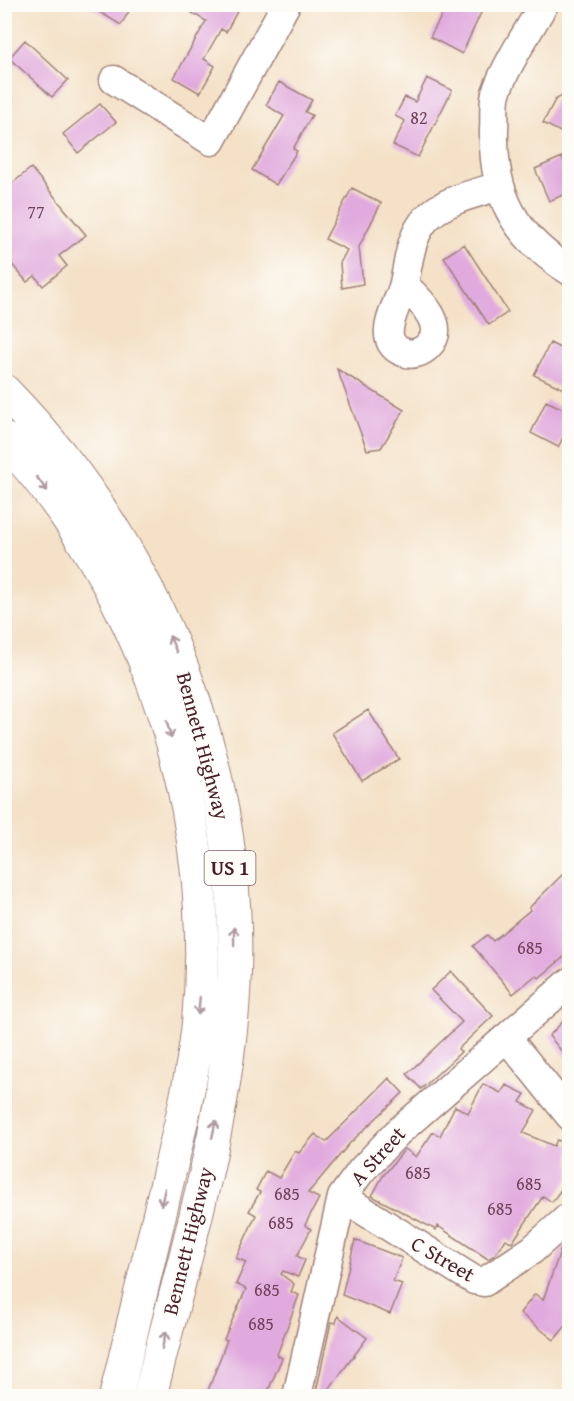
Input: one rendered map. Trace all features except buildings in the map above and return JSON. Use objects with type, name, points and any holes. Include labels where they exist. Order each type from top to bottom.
[{"type":"highway","name":"Bennett Highway","points":[[4,392],[33,421],[82,483],[126,549],[145,584],[191,692],[214,768],[228,846],[235,964],[227,1061],[208,1157],[150,1396]]},
{"type":"highway","name":"Bennett Highway","points":[[4,439],[39,479],[83,542],[138,645],[166,717],[177,755],[193,832],[198,872],[201,989],[193,1066],[116,1396]]},
{"type":"street","points":[[114,80],[211,141],[286,4]]},
{"type":"street","points":[[544,4],[496,94],[494,167],[509,211],[523,235],[543,255],[570,271]]},
{"type":"street","points":[[404,285],[412,247],[427,217],[464,197],[500,186]]},
{"type":"street","name":"A Street","points":[[297,1396],[342,1197],[361,1171],[397,1132],[570,982]]},
{"type":"street","points":[[507,1038],[570,1116]]},
{"type":"street","name":"C Street","points":[[342,1197],[474,1280],[484,1282],[532,1250],[570,1216]]}]
